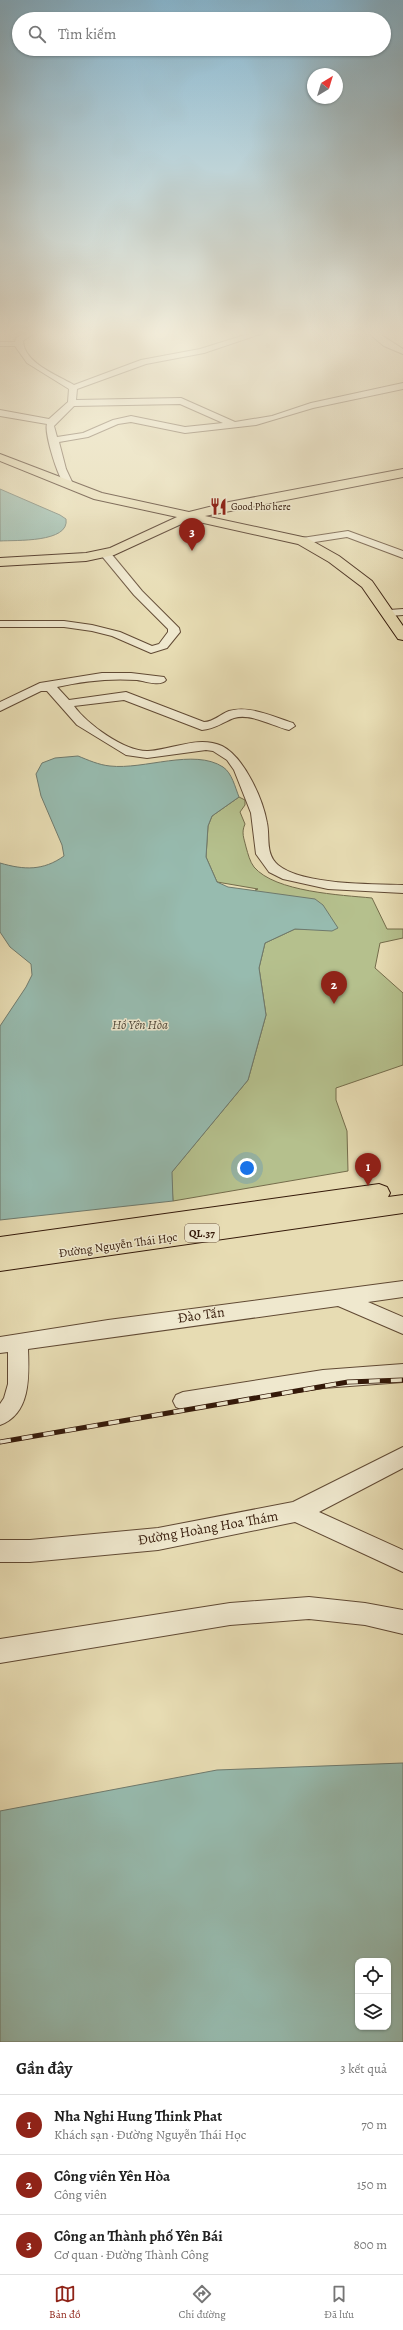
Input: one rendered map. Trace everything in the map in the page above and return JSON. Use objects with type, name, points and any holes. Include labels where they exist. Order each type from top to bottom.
[{"type":"main road","points":[[0,457],[98,496],[302,541],[334,559],[366,584],[389,613],[403,636]]},
{"type":"main road","points":[[0,562],[86,557],[105,553],[153,535],[189,516],[256,499],[403,473]]},
{"type":"main road","name":"Đường Nguyễn Thái Học","points":[[0,1246],[403,1190]]},
{"type":"main road","name":"Đường Nguyễn Thái Học","points":[[0,1261],[403,1204]]},
{"type":"street","points":[[50,426],[53,440],[68,484]]},
{"type":"street","points":[[53,440],[85,435],[109,426]]},
{"type":"street","points":[[170,426],[185,430],[215,426]]},
{"type":"street","points":[[302,541],[348,534],[403,555]]},
{"type":"street","points":[[0,624],[64,624],[116,634],[151,650],[163,646],[174,632],[171,624],[141,596],[105,553]]},
{"type":"street","points":[[389,613],[403,612]]},
{"type":"street","points":[[0,707],[44,686],[108,676],[132,675],[160,680]]},
{"type":"street","points":[[44,686],[52,688],[86,726],[136,754],[150,754],[206,745],[227,753],[238,766],[256,806],[260,820],[262,851],[269,866],[282,873],[310,882],[355,888],[403,889]]},
{"type":"street","points":[[66,704],[123,696],[202,726],[212,725],[228,716],[237,714],[289,726]]},
{"type":"street","name":"Đào Tấn","points":[[9,1344],[108,1328],[403,1289]]},
{"type":"street","points":[[340,1298],[403,1326]]},
{"type":"street","points":[[0,1416],[10,1409],[17,1394],[9,1344]]},
{"type":"street","points":[[183,1400],[323,1379],[403,1373]]},
{"type":"street","name":"Đường Hoàng Hoa Thám","points":[[0,1551],[30,1551],[158,1539],[296,1512],[403,1457]]},
{"type":"street","points":[[296,1512],[403,1561]]},
{"type":"street","points":[[0,1651],[230,1614],[309,1608],[365,1614],[403,1622]]},
{"type":"green space","points":[[239,797],[245,800],[245,805],[240,812],[245,824],[243,836],[248,855],[254,867],[264,875],[277,882],[292,887],[309,891],[372,898],[387,929],[403,929],[403,938],[380,943],[375,968],[403,993],[403,1065],[336,1088],[336,1100],[347,1131],[348,1171],[173,1201],[171,1173],[248,1080],[266,1015],[259,968],[265,943],[295,929],[307,929],[255,890],[258,889],[217,882],[206,857],[208,826],[212,816]]},
{"type":"water","points":[[0,489],[60,515],[66,519],[65,527],[51,536],[40,539],[0,541]]},
{"type":"water","name":"Hồ Yên Hòa","points":[[78,756],[110,766],[138,765],[183,759],[198,759],[223,767],[231,776],[239,797],[212,816],[208,826],[206,857],[217,882],[228,887],[315,899],[323,905],[338,928],[332,931],[295,929],[265,943],[259,968],[266,1015],[248,1080],[172,1172],[173,1201],[0,1220],[0,1026],[26,987],[32,975],[31,964],[10,947],[0,932],[0,863],[17,867],[33,868],[49,864],[64,856],[62,845],[41,796],[36,774],[42,763],[55,758]]},
{"type":"water","points":[[403,1763],[403,2042],[0,2042],[0,1811],[217,1770]]},
{"type":"railway","points":[[0,1442],[348,1382],[403,1380]]},
{"type":"place","name":"Good Pho here","points":[[218,506]]},
{"type":"place","name":"Công an Thành phố Yên Bái","points":[[192,551]]},
{"type":"place","name":"Công viên Yên Hòa","points":[[334,1004]]},
{"type":"place","name":"Nha Nghi Hung Think Phat","points":[[368,1186]]}]
